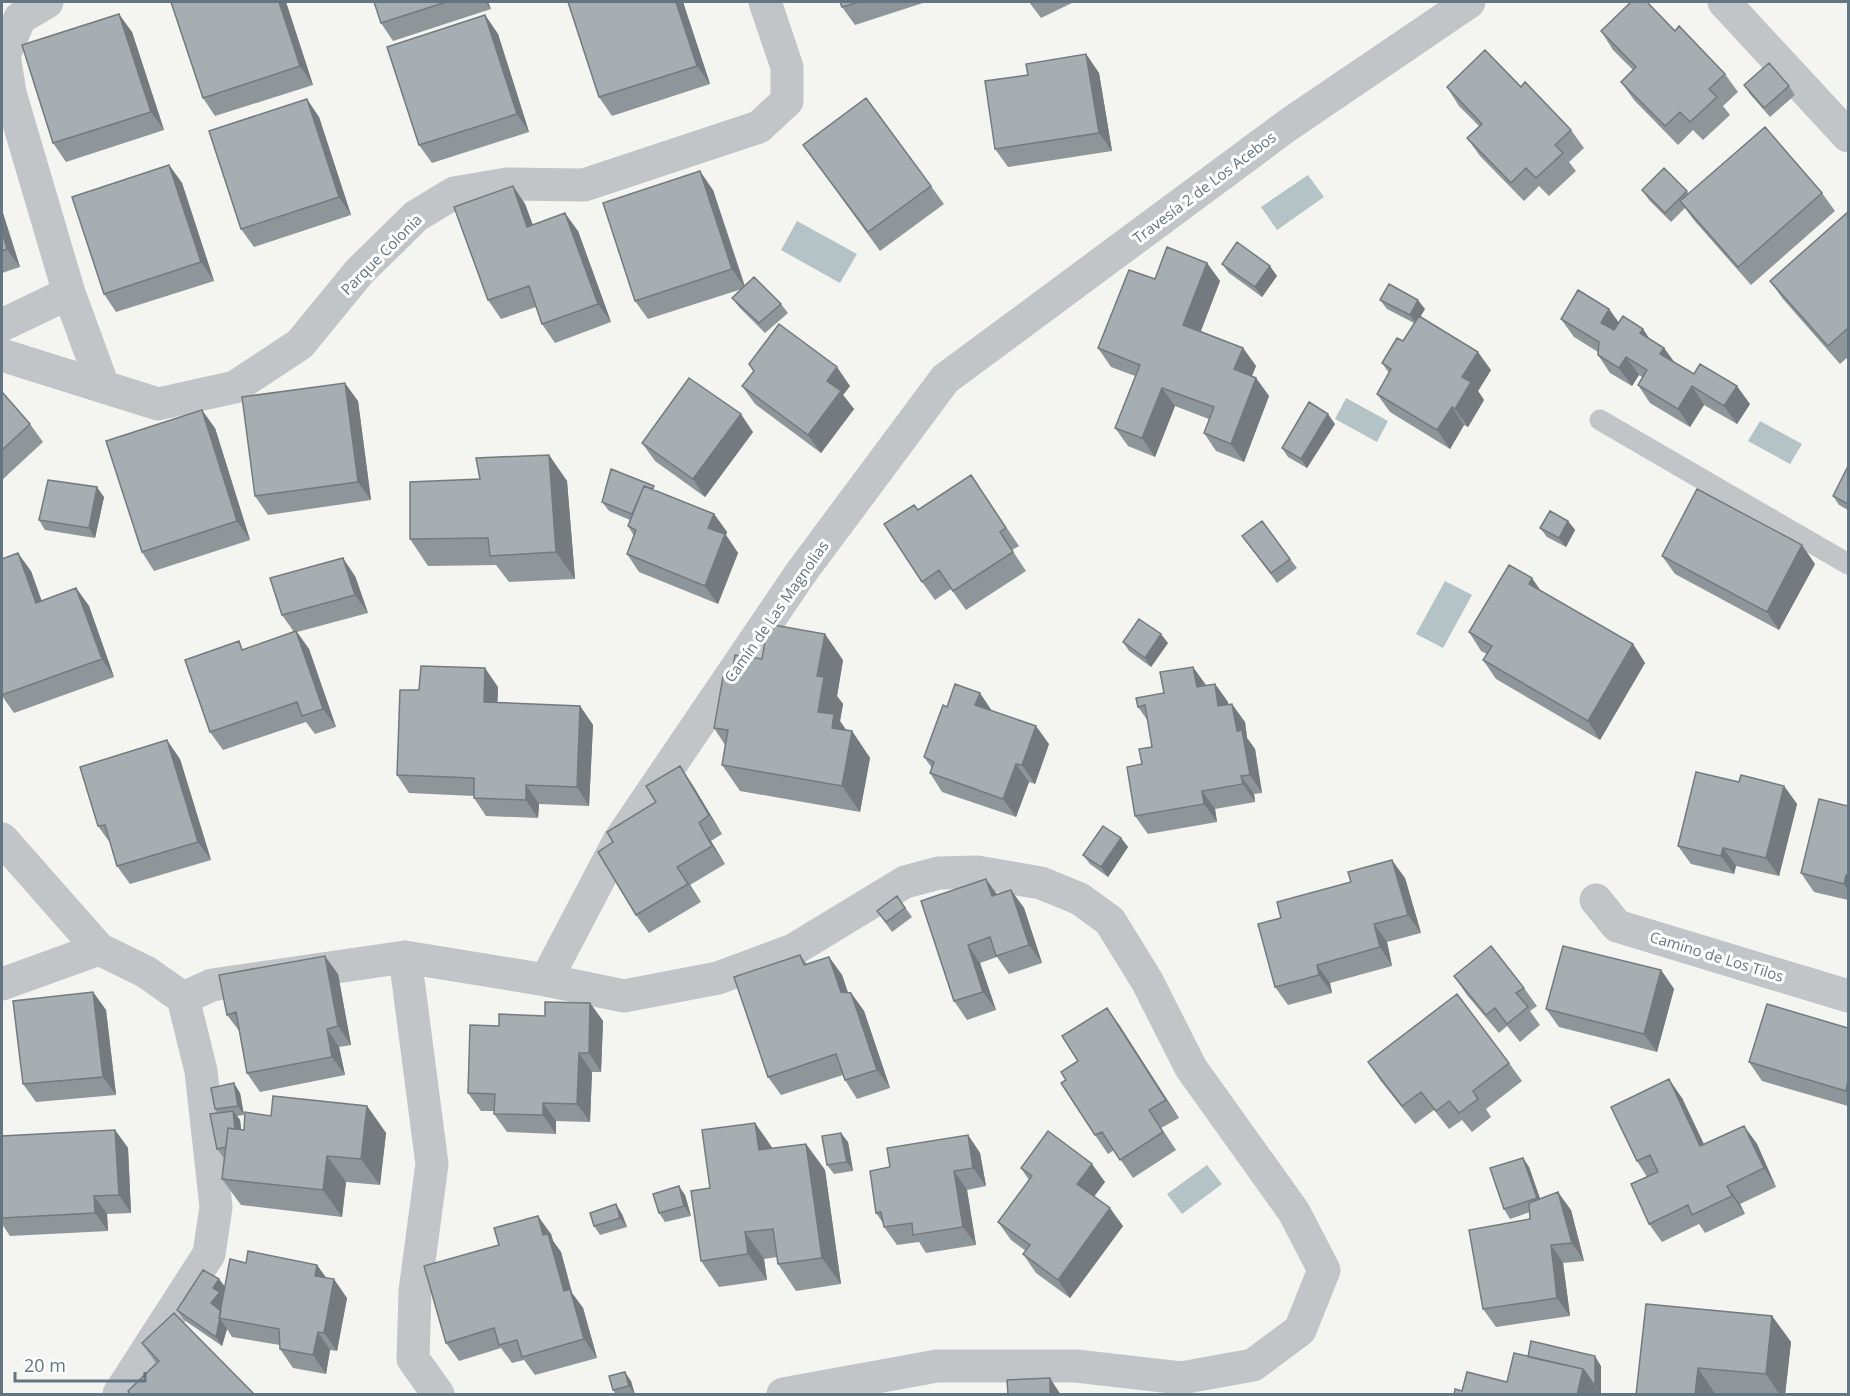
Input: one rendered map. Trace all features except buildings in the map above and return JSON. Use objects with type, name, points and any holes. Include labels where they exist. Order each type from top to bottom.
[{"type":"street","points":[[47,2],[20,18],[4,55],[10,93],[69,293],[103,386]]},
{"type":"street","name":"Parque Colonia","points":[[2,355],[158,404],[235,387],[300,344],[367,264],[416,216],[454,193],[507,184],[584,185],[759,127],[787,101],[788,67],[765,2]]},
{"type":"street","name":"Travesía 2 de Los Acebos","points":[[945,379],[1288,125],[1469,2]]},
{"type":"street","points":[[1724,2],[1848,136]]},
{"type":"street","points":[[2,325],[69,293]]},
{"type":"street","name":"Camín de Las Magnolias","points":[[546,980],[619,841],[801,574],[945,379]]},
{"type":"street","points":[[2,839],[99,949],[146,972],[183,998],[201,1071],[216,1207],[209,1254],[119,1395]]},
{"type":"street","points":[[183,998],[212,985],[405,957],[546,980],[624,996],[718,978],[793,950],[904,882],[939,873],[977,872],[1041,883],[1080,899],[1110,921],[1147,981],[1191,1068],[1294,1212],[1324,1270],[1300,1330],[1253,1365],[1181,1378],[1076,1366],[937,1366],[783,1395]]},
{"type":"street","name":"Camino de Los Tilos","points":[[1596,900],[1617,926],[1848,996]]},
{"type":"street","points":[[2,984],[99,949]]},
{"type":"street","points":[[405,957],[432,1164],[415,1292],[413,1359],[438,1395]]},
{"type":"lane","points":[[1600,420],[1848,564]]},
{"type":"shaded area","points":[[1308,175],[1324,197],[1277,230],[1261,207]]},
{"type":"shaded area","points":[[797,221],[857,254],[840,283],[781,250]]},
{"type":"shaded area","points":[[1346,398],[1388,421],[1377,442],[1335,419]]},
{"type":"shaded area","points":[[1760,421],[1802,444],[1790,464],[1748,441]]},
{"type":"shaded area","points":[[1445,581],[1472,595],[1443,648],[1416,634]]},
{"type":"shaded area","points":[[1207,1165],[1222,1184],[1182,1214],[1167,1194]]}]
